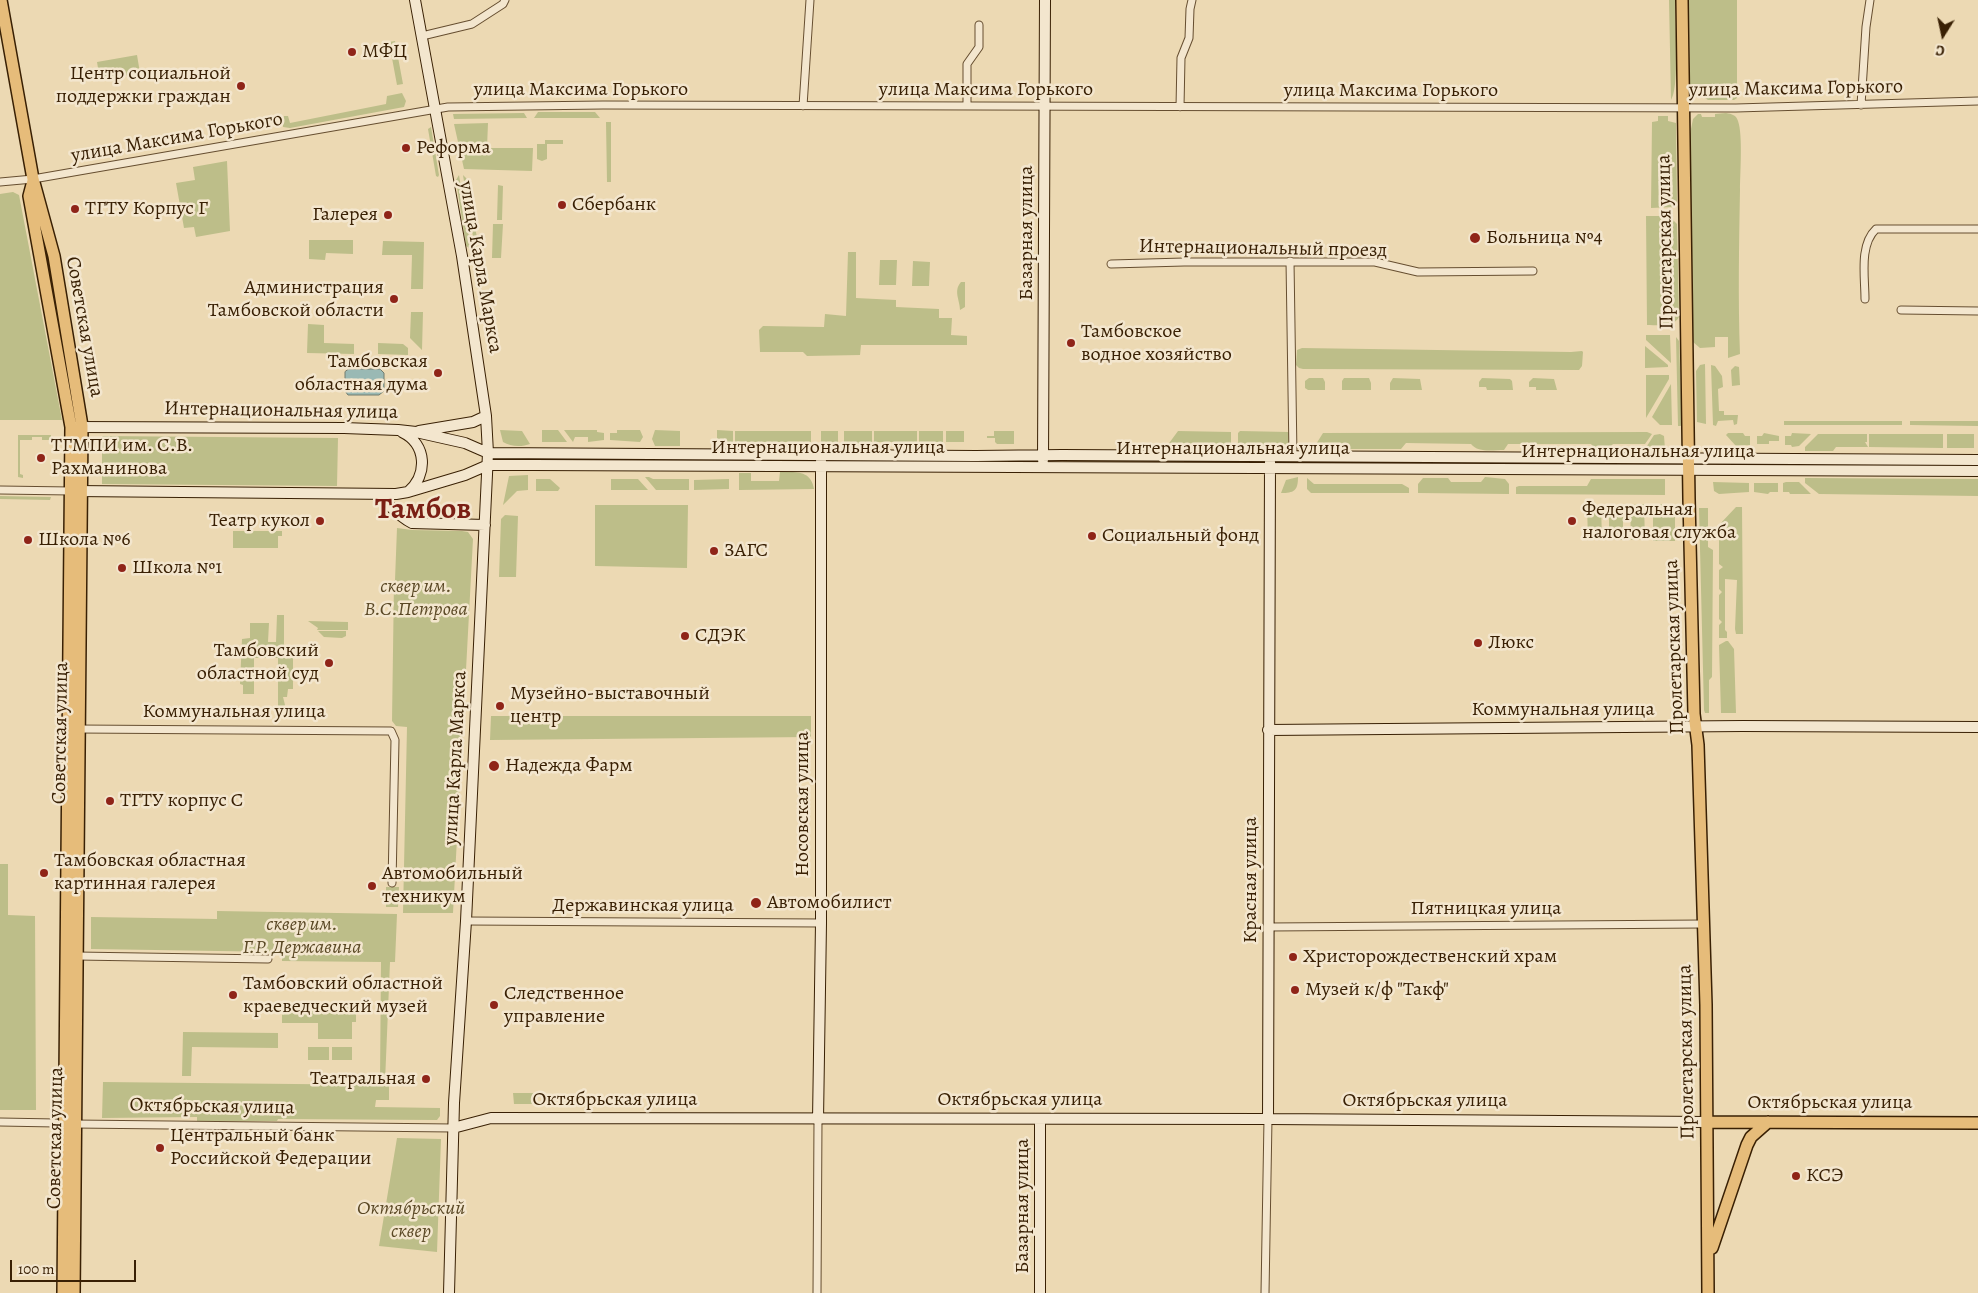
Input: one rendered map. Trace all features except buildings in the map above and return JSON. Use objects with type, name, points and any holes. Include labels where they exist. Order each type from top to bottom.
[{"type":"main road","name":"Советская улица","points":[[1,0],[33,179],[29,196],[76,427],[77,491],[73,729],[77,956],[65,1124],[74,1293]]},
{"type":"main road","name":"улица Карла Маркса","points":[[416,0],[434,109],[462,256],[486,416],[488,453]]},
{"type":"main road","name":"Базарная улица","points":[[1043,466],[1045,0]]},
{"type":"main road","name":"Пролетарская улица","points":[[1682,0],[1689,469],[1708,1122],[1708,1293]]},
{"type":"main road","points":[[416,432],[473,422],[486,416]]},
{"type":"main road","name":"Интернациональная улица","points":[[76,427],[398,430],[416,432],[464,443],[488,453],[1689,457],[1978,460]]},
{"type":"main road","points":[[398,430],[411,438],[422,458],[421,474],[418,481],[408,492]]},
{"type":"main road","points":[[488,453],[488,465]]},
{"type":"main road","name":"Носовская улица","points":[[818,1120],[821,923],[821,454]]},
{"type":"main road","name":"Красная улица","points":[[1268,1119],[1270,456]]},
{"type":"main road","name":"улица Карла Маркса","points":[[449,1293],[453,1128],[466,921],[488,465]]},
{"type":"main road","name":"Интернациональная улица","points":[[77,491],[375,494],[408,492],[465,475],[488,465],[1978,471]]},
{"type":"main road","points":[[375,494],[388,503],[404,519],[412,523],[485,525]]},
{"type":"main road","name":"Коммунальная улица","points":[[1268,730],[1695,726],[1978,727]]},
{"type":"main road","name":"Советская улица","points":[[63,1293],[67,744],[73,729]]},
{"type":"main road","name":"Октябрьская улица","points":[[453,1128],[491,1118],[818,1120],[1268,1119],[1978,1123]]},
{"type":"main road","name":"Базарная улица","points":[[1040,1119],[1040,1293]]},
{"type":"main road","points":[[1709,1257],[1747,1145],[1751,1137],[1768,1122]]},
{"type":"street","points":[[422,36],[472,24],[503,4],[505,0]]},
{"type":"street","points":[[803,106],[810,0]]},
{"type":"street","points":[[1180,107],[1181,58],[1189,38],[1192,0]]},
{"type":"street","points":[[1861,105],[1866,27],[1870,0]]},
{"type":"street","points":[[967,106],[967,64],[979,47],[979,25]]},
{"type":"street","name":"улица Максима Горького","points":[[0,182],[33,179],[448,107],[530,105],[1683,107],[1861,105],[1978,101]]},
{"type":"street","points":[[1865,298],[1865,246],[1871,234],[1876,230],[1978,229]]},
{"type":"street","points":[[1290,262],[1293,456]]},
{"type":"street","name":"Интернациональный проезд","points":[[1111,264],[1375,262],[1418,272],[1533,271]]},
{"type":"street","points":[[1901,310],[1978,310]]},
{"type":"street","points":[[0,490],[77,491]]},
{"type":"street","name":"Коммунальная улица","points":[[73,729],[389,731],[394,735],[395,740],[392,883]]},
{"type":"street","name":"Державинская улица","points":[[466,921],[821,923]]},
{"type":"street","name":"Пятницкая улица","points":[[1269,927],[1703,924]]},
{"type":"street","points":[[77,956],[268,959]]},
{"type":"street","name":"Красная улица","points":[[1265,1293],[1268,1119]]},
{"type":"street","name":"Носовская улица","points":[[816,1293],[818,1120]]},
{"type":"street","name":"Октябрьская улица","points":[[0,1122],[453,1128]]},
{"type":"green space","points":[[1669,0],[1675,0],[1676,36],[1675,82],[1671,100]]},
{"type":"green space","points":[[1689,0],[1737,0],[1737,98],[1734,100],[1708,100],[1705,98],[1705,90],[1694,88],[1690,85]]},
{"type":"green space","points":[[395,41],[403,84],[397,85],[389,42]]},
{"type":"green space","points":[[137,55],[140,73],[100,80],[97,62]]},
{"type":"green space","points":[[402,93],[406,101],[404,107],[290,128],[283,127],[282,121],[284,116],[288,116],[290,123],[386,104],[387,96]]},
{"type":"green space","points":[[538,112],[595,112],[600,118],[534,118]]},
{"type":"green space","points":[[524,113],[527,118],[454,119],[453,114]]},
{"type":"green space","points":[[1726,113],[1734,115],[1737,119],[1740,127],[1741,145],[1740,354],[1728,358],[1728,337],[1715,337],[1715,347],[1700,348],[1693,342],[1690,134],[1693,119],[1698,114],[1701,114],[1702,117],[1715,117],[1715,114]]},
{"type":"green space","points":[[1658,116],[1668,116],[1668,121],[1676,123],[1677,202],[1673,207],[1651,208],[1652,122],[1658,121]]},
{"type":"green space","points":[[606,122],[611,122],[611,182],[607,182]]},
{"type":"green space","points":[[488,123],[487,148],[533,148],[532,171],[464,169],[454,124]]},
{"type":"green space","points":[[431,127],[438,177],[436,176],[428,129]]},
{"type":"green space","points":[[545,140],[563,140],[563,144],[547,144],[547,159],[542,161],[537,159],[537,144],[545,144]]},
{"type":"green space","points":[[227,161],[230,231],[196,237],[194,227],[184,228],[176,183],[195,180],[193,167]]},
{"type":"green space","points":[[459,175],[471,249],[466,246],[456,180]]},
{"type":"green space","points":[[463,175],[467,179],[478,244],[475,249]]},
{"type":"green space","points":[[498,185],[503,186],[502,220],[497,220]]},
{"type":"green space","points":[[13,192],[19,195],[62,420],[0,420],[0,194]]},
{"type":"green space","points":[[1646,216],[1669,216],[1677,224],[1679,317],[1676,321],[1669,324],[1647,325]]},
{"type":"green space","points":[[493,224],[503,224],[501,258],[492,258]]},
{"type":"green space","points":[[309,240],[353,240],[353,254],[326,253],[325,260],[309,259]]},
{"type":"green space","points":[[383,241],[424,242],[423,289],[411,289],[412,255],[382,255]]},
{"type":"green space","points":[[848,252],[856,252],[856,298],[896,300],[896,307],[939,309],[939,318],[952,318],[951,335],[967,336],[967,345],[861,345],[860,355],[807,356],[803,352],[760,352],[759,330],[763,326],[824,327],[825,314],[846,316]]},
{"type":"green space","points":[[880,260],[897,260],[896,285],[879,285]]},
{"type":"green space","points":[[913,261],[930,262],[929,286],[912,286]]},
{"type":"green space","points":[[961,282],[965,282],[965,307],[960,310],[957,289]]},
{"type":"green space","points":[[411,312],[423,312],[422,350],[410,338]]},
{"type":"green space","points":[[308,324],[324,325],[324,343],[354,344],[354,354],[307,353]]},
{"type":"green space","points":[[1646,335],[1670,335],[1671,363],[1646,340]]},
{"type":"green space","points":[[1676,337],[1679,341],[1682,426],[1678,426]]},
{"type":"green space","points":[[378,343],[403,344],[408,348],[408,355],[378,354]]},
{"type":"green space","points":[[1645,346],[1668,365],[1668,367],[1645,368]]},
{"type":"green space","points":[[1302,348],[1583,352],[1582,366],[1579,370],[1303,369],[1296,365],[1297,350]]},
{"type":"green space","points":[[1705,364],[1706,424],[1697,422],[1696,371],[1700,365]]},
{"type":"green space","points":[[1711,365],[1715,366],[1722,376],[1723,387],[1718,389],[1719,411],[1724,411],[1724,415],[1738,415],[1737,424],[1734,425],[1733,420],[1718,421],[1716,426],[1713,425]]},
{"type":"green space","points":[[1735,366],[1739,367],[1740,385],[1732,386],[1731,370]]},
{"type":"green space","points":[[1646,375],[1669,375],[1669,379],[1646,418]]},
{"type":"green space","points":[[1309,378],[1323,378],[1325,390],[1308,390],[1305,388],[1305,381]]},
{"type":"green space","points":[[1344,378],[1369,378],[1371,390],[1342,390]]},
{"type":"green space","points":[[1393,378],[1420,379],[1422,390],[1390,390],[1390,383]]},
{"type":"green space","points":[[1482,378],[1510,379],[1513,390],[1487,390],[1486,387],[1479,387],[1479,382]]},
{"type":"green space","points":[[1533,378],[1554,379],[1557,390],[1536,390],[1536,387],[1529,387],[1529,382]]},
{"type":"green space","points":[[1671,384],[1672,425],[1660,425],[1652,417]]},
{"type":"green space","points":[[1784,421],[1902,421],[1902,425],[1784,425]]},
{"type":"green space","points":[[1910,421],[1978,421],[1978,426],[1910,425]]},
{"type":"green space","points":[[500,430],[522,431],[530,444],[516,446],[506,444],[503,442]]},
{"type":"green space","points":[[542,430],[558,430],[567,442],[542,442]]},
{"type":"green space","points":[[564,430],[597,430],[597,432],[604,433],[604,440],[588,442],[588,437],[575,437],[573,442]]},
{"type":"green space","points":[[617,430],[640,430],[643,437],[640,442],[610,440],[610,433],[617,433]]},
{"type":"green space","points":[[655,430],[680,431],[680,446],[655,446],[652,439]]},
{"type":"green space","points":[[717,430],[733,431],[733,442],[717,442]]},
{"type":"green space","points":[[735,431],[811,431],[811,442],[735,442]]},
{"type":"green space","points":[[821,431],[838,431],[838,447],[821,447]]},
{"type":"green space","points":[[844,431],[872,431],[872,442],[861,442],[860,447],[844,447]]},
{"type":"green space","points":[[874,431],[917,431],[917,442],[874,442]]},
{"type":"green space","points":[[919,431],[943,431],[943,442],[919,442]]},
{"type":"green space","points":[[946,431],[964,431],[964,442],[946,442]]},
{"type":"green space","points":[[994,431],[1014,431],[1014,444],[997,444],[995,438],[987,438],[987,436],[994,436]]},
{"type":"green space","points":[[1178,431],[1231,432],[1231,447],[1167,446]]},
{"type":"green space","points":[[1240,431],[1288,432],[1290,434],[1289,448],[1238,447],[1238,433]]},
{"type":"green space","points":[[1647,432],[1652,434],[1645,444],[1613,444],[1607,450],[1596,450],[1591,444],[1508,444],[1504,450],[1482,450],[1471,444],[1406,443],[1401,449],[1313,449],[1323,433]]},
{"type":"green space","points":[[1728,433],[1743,433],[1745,436],[1750,436],[1750,445],[1736,446],[1726,435]]},
{"type":"green space","points":[[1764,433],[1779,436],[1779,441],[1769,441],[1769,444],[1757,444],[1757,436],[1762,436]]},
{"type":"green space","points":[[1792,433],[1811,434],[1799,446],[1792,447],[1791,445],[1785,445],[1785,436],[1791,436]]},
{"type":"green space","points":[[1660,434],[1664,436],[1665,449],[1654,449],[1647,446],[1654,435]]},
{"type":"green space","points":[[1818,434],[1867,434],[1867,442],[1865,442],[1868,447],[1836,447],[1833,451],[1805,451],[1805,447]]},
{"type":"green space","points":[[1869,434],[1943,434],[1943,448],[1869,447]]},
{"type":"green space","points":[[1947,434],[1974,434],[1974,448],[1947,448]]},
{"type":"green space","points":[[18,435],[51,435],[51,440],[42,440],[42,437],[32,437],[32,440],[20,440],[20,474],[23,475],[23,478],[18,477]]},
{"type":"green space","points":[[102,436],[338,438],[337,486],[102,484]]},
{"type":"green space","points":[[780,472],[797,472],[806,475],[810,478],[814,489],[739,490],[739,473],[751,473],[751,481],[779,481]]},
{"type":"green space","points":[[528,475],[528,490],[517,491],[503,505],[509,476]]},
{"type":"green space","points":[[645,477],[653,479],[689,479],[689,490],[656,490]]},
{"type":"green space","points":[[1298,477],[1296,488],[1292,492],[1281,493],[1286,480]]},
{"type":"green space","points":[[1485,477],[1505,479],[1509,484],[1509,494],[1418,493],[1418,484],[1423,478],[1448,478],[1451,482],[1481,482]]},
{"type":"green space","points":[[1307,478],[1314,484],[1402,484],[1409,488],[1409,493],[1311,493],[1307,489]]},
{"type":"green space","points":[[1805,478],[1978,479],[1978,496],[1819,494],[1805,483]]},
{"type":"green space","points":[[536,479],[550,479],[560,488],[558,491],[536,491]]},
{"type":"green space","points":[[611,479],[638,479],[648,490],[611,490]]},
{"type":"green space","points":[[729,479],[729,489],[694,490],[694,480]]},
{"type":"green space","points":[[1591,479],[1665,479],[1665,495],[1516,494],[1516,487],[1519,486],[1587,486]]},
{"type":"green space","points":[[1713,482],[1749,483],[1749,492],[1719,494],[1714,491]]},
{"type":"green space","points":[[1799,482],[1811,494],[1783,492],[1783,483]]},
{"type":"green space","points":[[1754,483],[1778,483],[1778,492],[1770,492],[1768,494],[1754,492]]},
{"type":"green space","points":[[0,496],[51,497],[50,500],[0,499]]},
{"type":"green space","points":[[1644,504],[1645,540],[1631,540],[1630,505]]},
{"type":"green space","points":[[1653,504],[1675,504],[1675,541],[1653,541]]},
{"type":"green space","points":[[595,505],[688,505],[687,568],[595,566]]},
{"type":"green space","points":[[1587,505],[1601,505],[1602,540],[1588,540]]},
{"type":"green space","points":[[1609,505],[1623,505],[1623,540],[1609,540]]},
{"type":"green space","points":[[1736,507],[1742,507],[1743,634],[1736,634],[1735,629],[1737,580],[1725,579],[1725,630],[1727,638],[1719,638],[1719,625],[1722,622],[1719,619],[1719,595],[1722,592],[1719,589],[1719,570],[1723,567],[1719,564],[1719,525]]},
{"type":"green space","points":[[1699,508],[1708,508],[1708,547],[1713,550],[1712,677],[1709,680],[1709,713],[1705,713],[1704,710]]},
{"type":"green space","points":[[505,515],[518,516],[516,577],[499,577],[501,519]]},
{"type":"green space","name":"сквер им. В.С.Петрова","points":[[397,528],[462,531],[468,532],[473,539],[453,913],[403,913],[407,727],[396,726],[392,721],[394,581]]},
{"type":"green space","points":[[233,531],[282,531],[282,536],[278,536],[278,548],[233,548]]},
{"type":"green space","points":[[277,615],[284,615],[284,645],[293,646],[293,689],[288,689],[287,697],[283,697],[285,705],[283,713],[281,708],[278,708],[278,658],[254,658],[254,694],[243,694],[243,685],[240,684],[242,639],[250,638],[250,623],[269,623],[268,642],[276,642]]},
{"type":"green space","points":[[308,621],[348,622],[348,630],[317,630],[318,628]]},
{"type":"green space","points":[[318,631],[346,631],[346,636],[342,638],[324,637]]},
{"type":"green space","points":[[1726,641],[1734,649],[1736,713],[1721,713],[1719,645]]},
{"type":"green space","points":[[491,716],[811,716],[811,737],[490,740]]},
{"type":"green space","points":[[0,864],[8,864],[8,915],[35,916],[36,1110],[0,1110]]},
{"type":"green space","points":[[386,887],[399,887],[398,907],[386,907]]},
{"type":"green space","name":"сквер им. Г.Р. Державина","points":[[217,911],[397,914],[395,962],[390,962],[385,1082],[380,1082],[381,962],[282,961],[282,952],[91,949],[91,917],[217,919]]},
{"type":"green space","points":[[333,1001],[356,1001],[356,1022],[352,1022],[352,1039],[318,1039],[318,1023],[282,1023],[282,1006],[333,1006]]},
{"type":"green space","points":[[183,1032],[278,1033],[278,1048],[192,1047],[191,1076],[182,1076]]},
{"type":"green space","points":[[308,1047],[329,1047],[329,1060],[308,1060]]},
{"type":"green space","points":[[332,1047],[352,1047],[352,1060],[332,1060]]},
{"type":"green space","points":[[103,1082],[389,1085],[389,1100],[376,1100],[375,1107],[440,1108],[440,1116],[437,1120],[278,1119],[277,1121],[197,1121],[197,1117],[102,1118]]},
{"type":"green space","points":[[513,1093],[535,1093],[533,1104],[514,1104]]},
{"type":"green space","name":"Октябрьский сквер","points":[[397,1138],[441,1139],[437,1252],[379,1246]]},
{"type":"water","points":[[349,369],[380,369],[384,373],[384,391],[379,395],[348,395],[345,391],[345,372]]},
{"type":"place","name":"МФЦ","points":[[352,52]]},
{"type":"place","name":"Центр социальной поддержки граждан","points":[[241,86]]},
{"type":"place","name":"Реформа","points":[[406,148]]},
{"type":"place","name":"Сбербанк","points":[[562,205]]},
{"type":"place","name":"ТГТУ Корпус Г","points":[[75,209]]},
{"type":"place","name":"Галерея","points":[[388,215]]},
{"type":"place","name":"Больница №4","points":[[1475,238]]},
{"type":"place","name":"Администрация Тамбовской области","points":[[394,299]]},
{"type":"place","name":"Тамбовское водное хозяйство","points":[[1071,343]]},
{"type":"place","name":"Тамбовская областная дума","points":[[438,373]]},
{"type":"place","name":"ТГМПИ им. С.В. Рахманинова","points":[[41,458]]},
{"type":"place","name":"Театр кукол","points":[[320,521]]},
{"type":"place","name":"Федеральная налоговая служба","points":[[1572,521]]},
{"type":"place","name":"Социальный фонд","points":[[1092,536]]},
{"type":"place","name":"Школа №6","points":[[28,540]]},
{"type":"place","name":"ЗАГС","points":[[714,551]]},
{"type":"place","name":"Школа №1","points":[[122,568]]},
{"type":"place","name":"СДЭК","points":[[685,636]]},
{"type":"place","name":"Люкс","points":[[1478,643]]},
{"type":"place","name":"Тамбовский областной суд","points":[[329,663]]},
{"type":"place","name":"Музейно-выставочный центр","points":[[500,706]]},
{"type":"place","name":"Надежда Фарм","points":[[494,766]]},
{"type":"place","name":"ТГТУ корпус С","points":[[110,801]]},
{"type":"place","name":"Тамбовская областная картинная галерея","points":[[44,873]]},
{"type":"place","name":"Автомобильный техникум","points":[[372,886]]},
{"type":"place","name":"Автомобилист","points":[[756,903]]},
{"type":"place","name":"Христорождественский храм","points":[[1293,957]]},
{"type":"place","name":"Музей к/ф \"Такф\"","points":[[1295,990]]},
{"type":"place","name":"Тамбовский областной краеведческий музей","points":[[233,995]]},
{"type":"place","name":"Следственное управление","points":[[494,1005]]},
{"type":"place","name":"Театральная","points":[[426,1079]]},
{"type":"place","name":"Центральный банк Российской Федерации","points":[[160,1148]]},
{"type":"place","name":"КСЭ","points":[[1796,1176]]},
{"type":"district","name":"Тамбов","points":[[423,511]]}]
